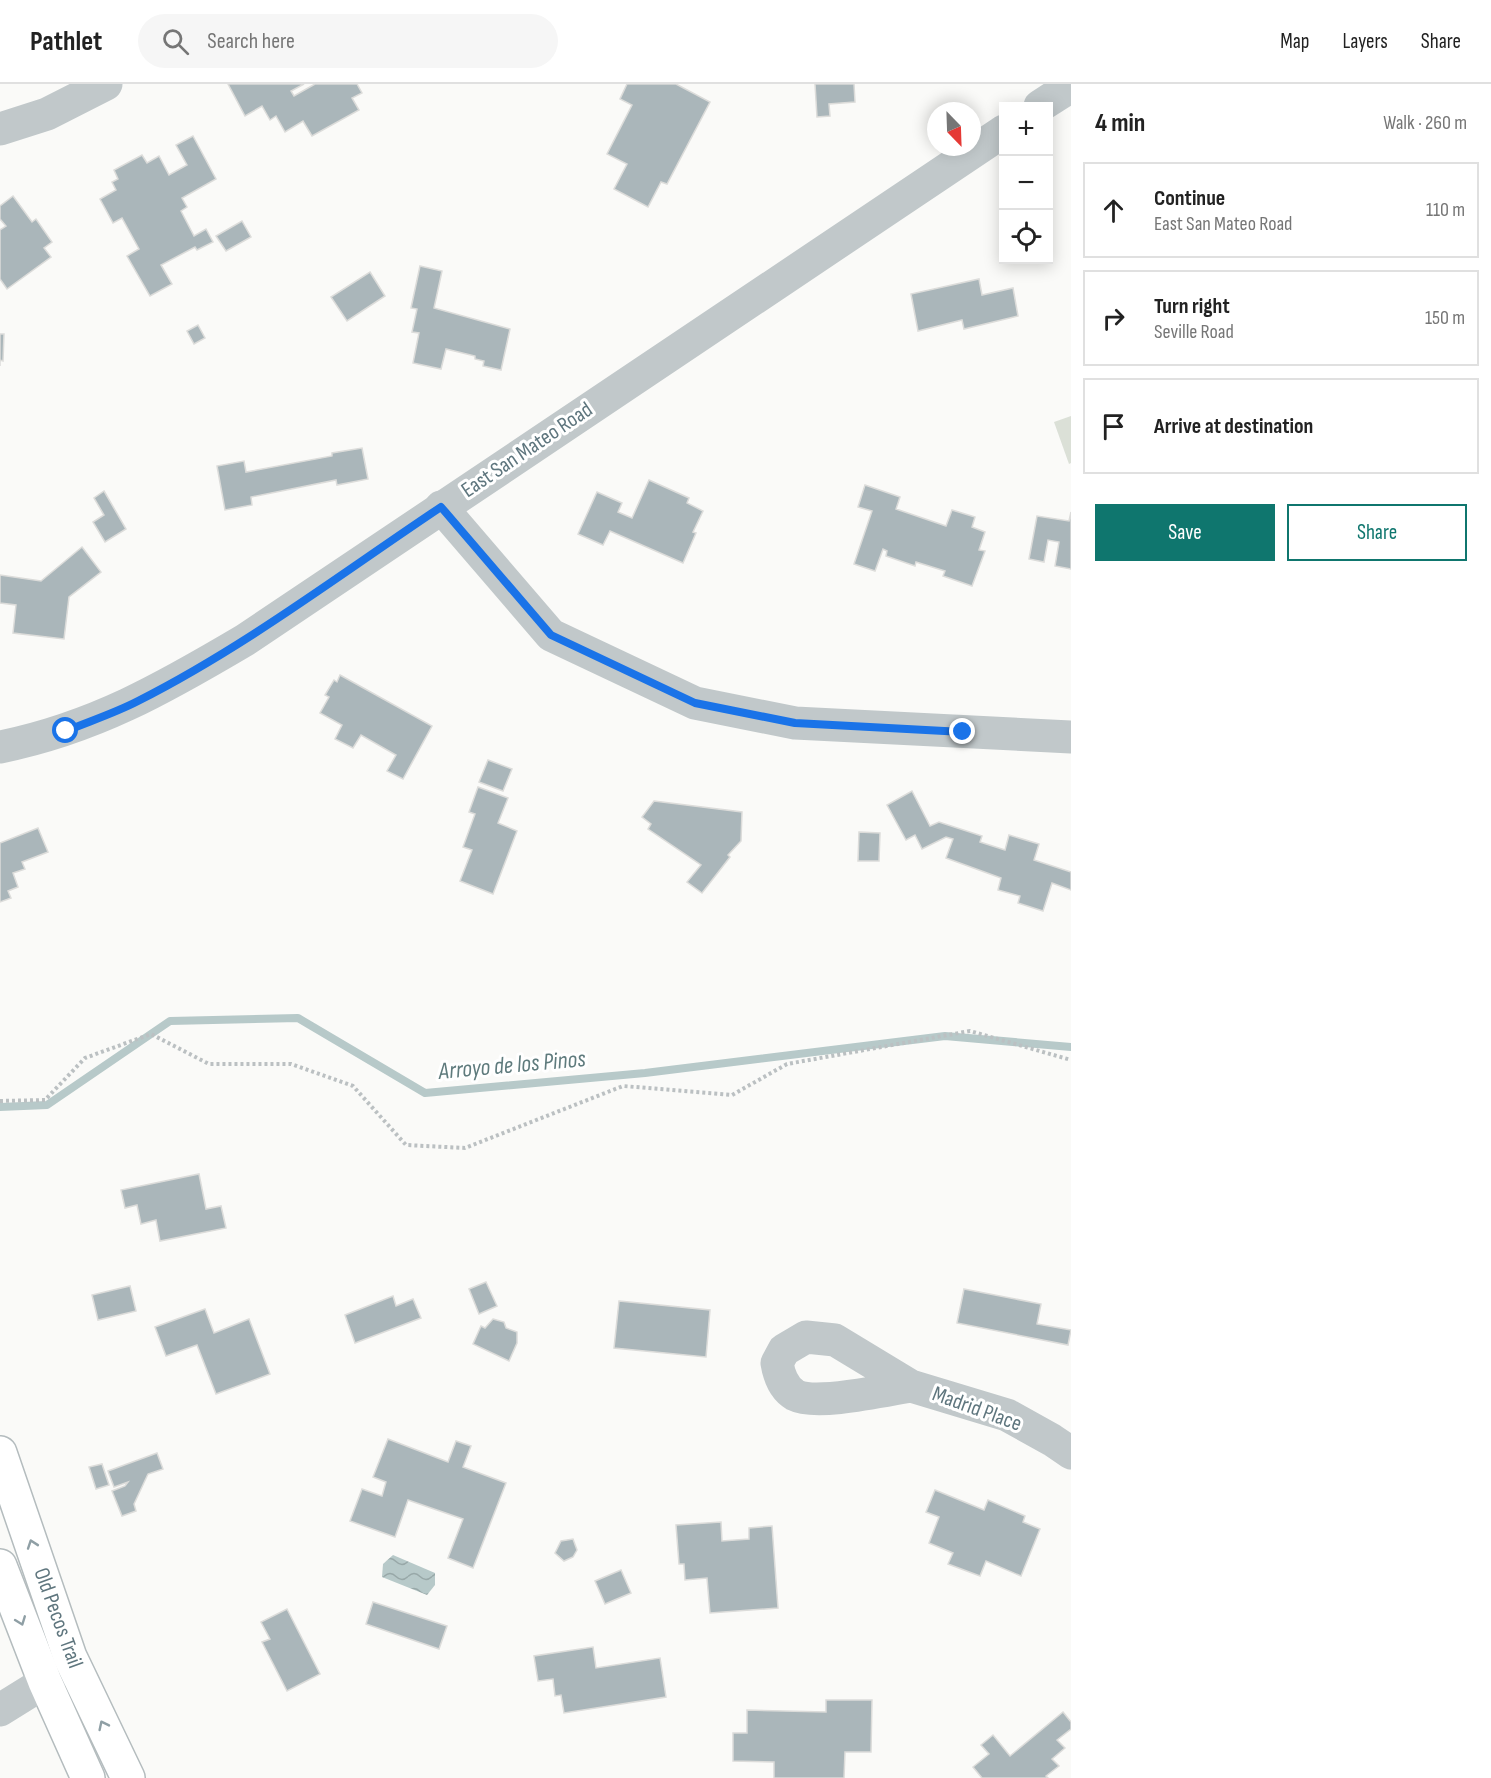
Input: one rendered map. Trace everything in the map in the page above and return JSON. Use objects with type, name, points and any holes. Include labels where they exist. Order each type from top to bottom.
[{"type":"main road","name":"Old Pecos Trail","points":[[0,1453],[70,1658],[128,1778]]},
{"type":"main road","name":"Old Pecos Trail","points":[[0,1566],[45,1682],[88,1778]]},
{"type":"street","points":[[0,129],[47,114],[106,84]]},
{"type":"street","points":[[1046,102],[1071,86]]},
{"type":"street","name":"East San Mateo Road","points":[[0,747],[76,727],[136,702],[182,678],[245,640],[999,134]]},
{"type":"street","points":[[441,507],[551,635],[695,703],[795,723],[1071,737]]},
{"type":"street","name":"Madrid Place","points":[[911,1386],[1007,1415],[1071,1453]]},
{"type":"street","points":[[0,1710],[45,1682],[70,1658]]},
{"type":"path","points":[[0,1101],[45,1100],[85,1058],[151,1034],[209,1064],[291,1064],[353,1086],[406,1145],[465,1148],[623,1086],[732,1095],[787,1064],[969,1030],[1071,1059]]},
{"type":"shaded area","points":[[1071,416],[1071,463],[1069,464],[1054,422]]},
{"type":"water","points":[[393,1555],[435,1573],[435,1585],[427,1595],[382,1577],[383,1564]]},
{"type":"building","points":[[228,84],[304,84],[291,91],[294,96],[315,84],[357,84],[362,93],[352,98],[359,110],[312,136],[303,121],[285,132],[276,116],[270,120],[262,106],[245,116]]},
{"type":"building","points":[[627,84],[676,84],[710,102],[667,184],[661,182],[648,207],[614,189],[627,164],[607,154],[632,105],[620,99]]},
{"type":"building","points":[[815,84],[854,84],[855,102],[829,104],[830,116],[817,117]]},
{"type":"building","points":[[193,136],[216,179],[182,198],[187,207],[181,211],[194,236],[206,229],[213,242],[197,250],[195,247],[161,265],[172,284],[150,296],[127,256],[139,249],[122,218],[113,223],[100,199],[116,190],[112,182],[118,179],[114,170],[142,155],[147,163],[159,156],[169,175],[187,165],[176,145]]},
{"type":"building","points":[[13,196],[32,222],[36,219],[52,242],[44,248],[51,257],[7,289],[0,279],[0,230],[6,226],[0,219],[0,206]]},
{"type":"building","points":[[242,221],[251,237],[226,251],[216,236]]},
{"type":"building","points":[[420,266],[442,271],[434,308],[510,329],[501,370],[483,366],[484,361],[475,359],[475,356],[446,349],[441,369],[413,363],[419,333],[412,332],[417,309],[411,308]]},
{"type":"building","points":[[370,272],[385,296],[347,321],[331,297]]},
{"type":"building","points":[[979,279],[982,295],[1013,288],[1018,316],[964,329],[962,320],[918,331],[911,294]]},
{"type":"building","points":[[198,325],[205,338],[194,344],[187,331]]},
{"type":"building","points":[[0,334],[4,334],[3,361],[0,360]]},
{"type":"building","points":[[362,448],[368,479],[337,485],[336,480],[251,497],[252,505],[225,510],[217,466],[244,461],[246,472]]},
{"type":"building","points":[[649,480],[689,498],[687,503],[703,511],[683,563],[610,531],[603,545],[578,534],[597,492],[622,503],[618,512],[632,518]]},
{"type":"building","points":[[865,485],[900,497],[896,509],[946,526],[952,510],[975,517],[972,527],[985,532],[979,550],[985,551],[972,586],[943,576],[945,571],[916,562],[915,566],[886,556],[887,551],[883,549],[875,571],[854,564],[872,511],[858,507]]},
{"type":"building","points":[[104,491],[126,529],[105,542],[93,522],[104,515],[94,498]]},
{"type":"building","points":[[1071,512],[1071,569],[1055,566],[1059,542],[1048,540],[1044,562],[1029,559],[1037,516],[1069,521]]},
{"type":"building","points":[[82,547],[101,572],[69,597],[64,639],[13,633],[16,605],[0,603],[0,575],[41,581]]},
{"type":"building","points":[[340,675],[432,726],[403,779],[387,771],[396,755],[361,735],[353,748],[335,739],[342,725],[320,713],[329,697],[325,695]]},
{"type":"building","points":[[488,760],[512,769],[503,791],[479,782]]},
{"type":"building","points":[[478,787],[508,798],[498,823],[517,831],[493,894],[460,881],[472,850],[463,847],[475,814],[469,812]]},
{"type":"building","points":[[912,791],[930,826],[939,822],[982,836],[980,842],[1005,850],[1009,835],[1039,844],[1034,860],[1071,872],[1071,890],[1052,883],[1043,911],[1018,903],[1020,896],[998,890],[1001,878],[946,858],[953,839],[946,837],[922,849],[915,835],[906,840],[887,805]]},
{"type":"building","points":[[654,801],[742,812],[741,841],[728,855],[730,857],[702,893],[687,882],[701,865],[648,829],[651,824],[642,817]]},
{"type":"building","points":[[38,828],[48,852],[22,862],[25,869],[13,873],[18,887],[8,891],[11,898],[0,902],[0,843]]},
{"type":"building","points":[[859,832],[880,833],[879,861],[858,861]]},
{"type":"building","points":[[199,1174],[206,1209],[221,1206],[226,1228],[160,1241],[156,1220],[141,1224],[137,1205],[125,1208],[121,1190]]},
{"type":"building","points":[[486,1282],[497,1306],[479,1314],[469,1289]]},
{"type":"building","points":[[130,1286],[136,1311],[98,1320],[92,1295]]},
{"type":"building","points":[[964,1289],[1041,1304],[1037,1324],[1071,1330],[1068,1345],[957,1323]]},
{"type":"building","points":[[393,1296],[396,1306],[413,1299],[421,1318],[355,1343],[345,1315]]},
{"type":"building","points":[[619,1301],[710,1310],[706,1357],[614,1348]]},
{"type":"building","points":[[205,1309],[214,1333],[249,1319],[270,1374],[216,1394],[197,1345],[166,1356],[155,1327]]},
{"type":"building","points":[[493,1319],[504,1322],[506,1328],[517,1332],[517,1343],[509,1361],[473,1344],[481,1326],[485,1328]]},
{"type":"building","points":[[388,1439],[448,1462],[456,1441],[471,1446],[463,1467],[506,1483],[473,1568],[448,1558],[463,1519],[408,1500],[395,1537],[350,1521],[362,1489],[382,1496],[386,1482],[373,1477]]},
{"type":"building","points":[[157,1453],[163,1469],[148,1474],[134,1504],[136,1511],[122,1516],[112,1491],[125,1486],[128,1482],[114,1487],[108,1471]]},
{"type":"building","points":[[102,1464],[109,1485],[96,1489],[89,1467]]},
{"type":"building","points":[[935,1490],[984,1510],[988,1500],[1025,1516],[1023,1522],[1040,1529],[1021,1576],[986,1561],[980,1576],[948,1564],[953,1553],[929,1543],[939,1517],[926,1512]]},
{"type":"building","points":[[721,1522],[722,1541],[749,1539],[749,1528],[772,1526],[778,1608],[710,1613],[707,1578],[685,1580],[684,1564],[679,1564],[676,1525]]},
{"type":"building","points":[[573,1539],[577,1550],[573,1557],[564,1561],[555,1553],[561,1541]]},
{"type":"building","points":[[621,1570],[631,1593],[605,1604],[595,1581]]},
{"type":"building","points":[[373,1602],[447,1626],[439,1649],[366,1624]]},
{"type":"building","points":[[287,1609],[320,1674],[287,1691],[262,1642],[270,1639],[261,1622]]},
{"type":"building","points":[[593,1647],[596,1668],[660,1658],[666,1697],[564,1713],[561,1695],[555,1696],[553,1679],[538,1681],[534,1656]]},
{"type":"building","points":[[826,1700],[872,1700],[871,1752],[845,1752],[844,1778],[774,1778],[774,1762],[733,1761],[733,1733],[747,1733],[747,1710],[826,1712]]},
{"type":"building","points":[[1063,1712],[1071,1722],[1071,1729],[1057,1740],[1065,1748],[1052,1759],[1059,1766],[1046,1776],[1048,1778],[982,1778],[973,1767],[989,1754],[981,1745],[993,1735],[1010,1756]]},
{"type":"waterway","name":"Arroyo de los Pinos","points":[[0,1107],[47,1105],[170,1021],[298,1018],[425,1093],[645,1073],[945,1036],[1071,1047]]},
{"type":"route","points":[[66,731],[106,716],[182,678],[245,640],[441,507],[551,635],[695,703],[795,723],[963,732]]}]
